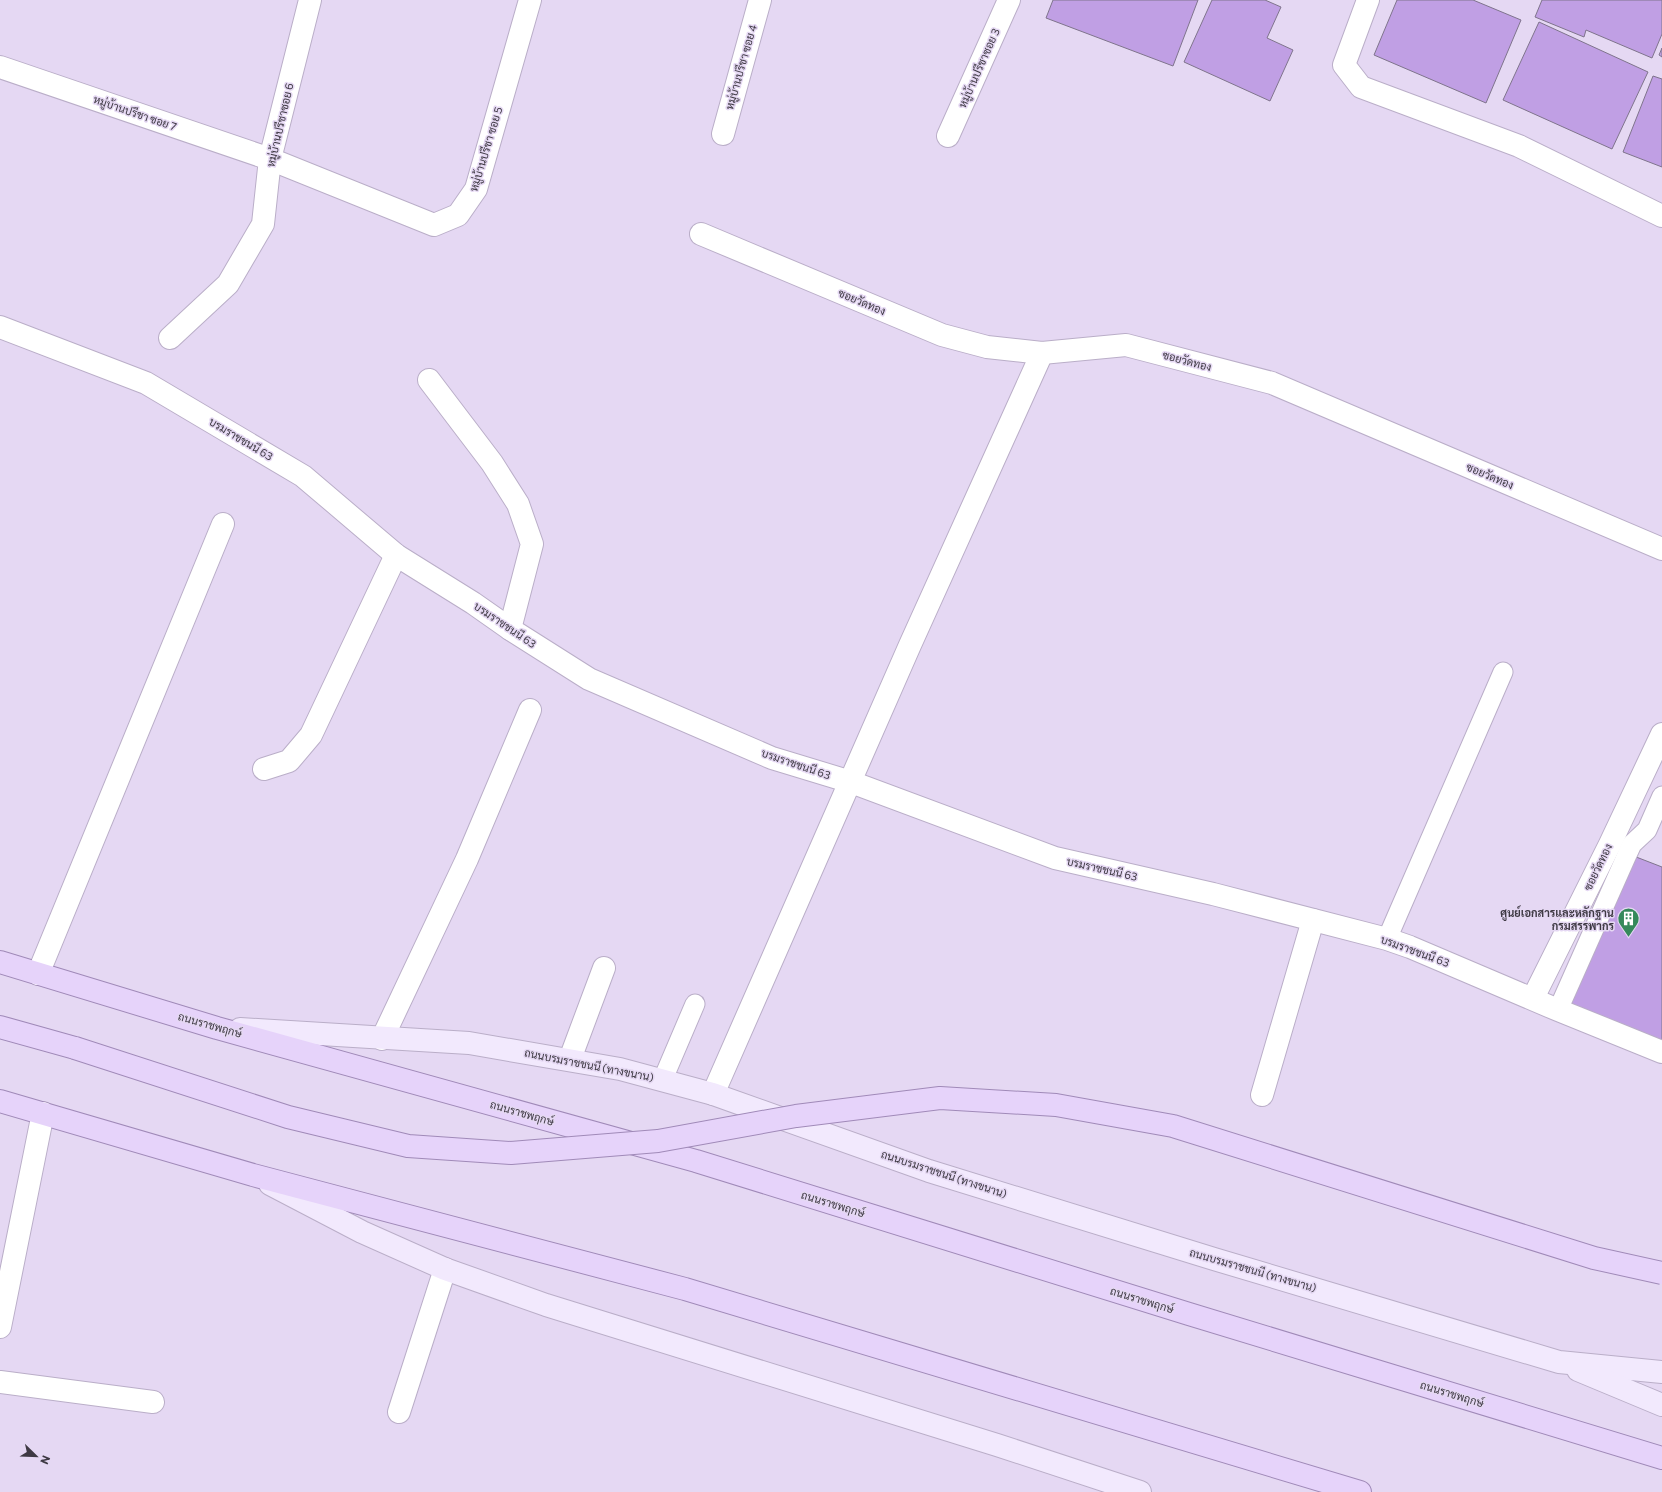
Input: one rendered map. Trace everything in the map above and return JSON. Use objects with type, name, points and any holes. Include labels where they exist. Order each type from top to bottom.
[{"type":"main road","name":"ถนนราชพฤกษ์","points":[[0,962],[217,1028],[696,1161],[1189,1314],[1662,1458]]},
{"type":"main road","points":[[0,1027],[76,1048],[288,1116],[408,1146],[511,1153],[658,1141],[796,1116],[940,1098],[1056,1105],[1173,1126],[1594,1258],[1662,1273]]},
{"type":"main road","name":"ถนนบรมราชชนนี (ทางขนาน)","points":[[217,1028],[469,1043],[570,1059],[663,1079],[713,1094],[930,1171],[1214,1259],[1559,1362],[1662,1372]]},
{"type":"main road","points":[[0,1101],[253,1175],[685,1289],[1360,1492]]},
{"type":"main road","points":[[253,1175],[362,1232],[445,1269],[546,1305],[997,1445],[1140,1492]]},
{"type":"main road","points":[[1559,1362],[1662,1405]]},
{"type":"street","name":"หมู่บ้านปรีชาซอย 6","points":[[170,338],[228,284],[263,224],[270,159],[310,0]]},
{"type":"street","name":"หมู่บ้านปรีชา ซอย 5","points":[[270,159],[434,225],[458,215],[476,189],[530,0]]},
{"type":"street","name":"หมู่บ้านปรีชา ซอย 4","points":[[722,134],[760,0]]},
{"type":"street","name":"หมู่บ้านปรีชาซอย 3","points":[[948,136],[1010,0]]},
{"type":"street","points":[[1368,0],[1344,65],[1361,87],[1519,146],[1662,216]]},
{"type":"street","name":"หมู่บ้านปรีชา ซอย 7","points":[[0,66],[270,159]]},
{"type":"street","name":"ซอยวัดทอง","points":[[701,234],[942,335],[987,347],[1042,353],[1126,345],[1272,383],[1662,549]]},
{"type":"street","name":"บรมราชชนนี 63","points":[[0,327],[146,383],[303,476],[396,555],[473,603],[510,629],[589,679],[772,758],[851,782],[1055,858],[1213,894],[1387,939],[1410,947],[1533,998],[1558,1010],[1662,1052]]},
{"type":"street","points":[[713,1094],[910,645],[1042,353]]},
{"type":"street","points":[[429,380],[492,463],[518,504],[532,544],[510,629]]},
{"type":"street","points":[[38,974],[223,524]]},
{"type":"street","points":[[264,769],[289,761],[311,735],[396,555]]},
{"type":"street","points":[[382,1039],[467,858],[530,710]]},
{"type":"street","name":"ซอยวัดทอง","points":[[1533,998],[1610,844],[1662,734]]},
{"type":"street","points":[[1262,1095],[1313,920]]},
{"type":"street","points":[[570,1059],[604,968]]},
{"type":"street","points":[[0,1327],[43,1113]]},
{"type":"street","points":[[399,1412],[445,1269]]},
{"type":"street","points":[[0,1382],[153,1402]]},
{"type":"lane","points":[[1387,939],[1503,672]]},
{"type":"lane","points":[[1558,1010],[1632,844],[1654,833],[1662,796]]},
{"type":"lane","points":[[663,1079],[695,1004]]},
{"type":"building","points":[[1053,0],[1198,0],[1173,66],[1046,18]]},
{"type":"building","points":[[1212,0],[1265,0],[1281,7],[1267,38],[1293,50],[1270,101],[1184,62]]},
{"type":"building","points":[[1397,0],[1473,0],[1521,20],[1486,103],[1374,55]]},
{"type":"building","points":[[1542,0],[1662,0],[1662,34],[1652,58],[1586,30],[1584,37],[1535,17]]},
{"type":"building","points":[[1539,22],[1648,72],[1612,149],[1503,100]]},
{"type":"building","points":[[1662,48],[1662,57],[1659,55]]},
{"type":"building","points":[[1653,76],[1662,79],[1662,167],[1623,152]]},
{"type":"building","name":"ศูนย์เอกสารและหลักฐาน กรมสรรพากร","points":[[1631,855],[1662,867],[1662,1048],[1567,1012]]},
{"type":"place","name":"ศูนย์เอกสารและหลักฐาน กรมสรรพากร","points":[[1629,938]]}]
